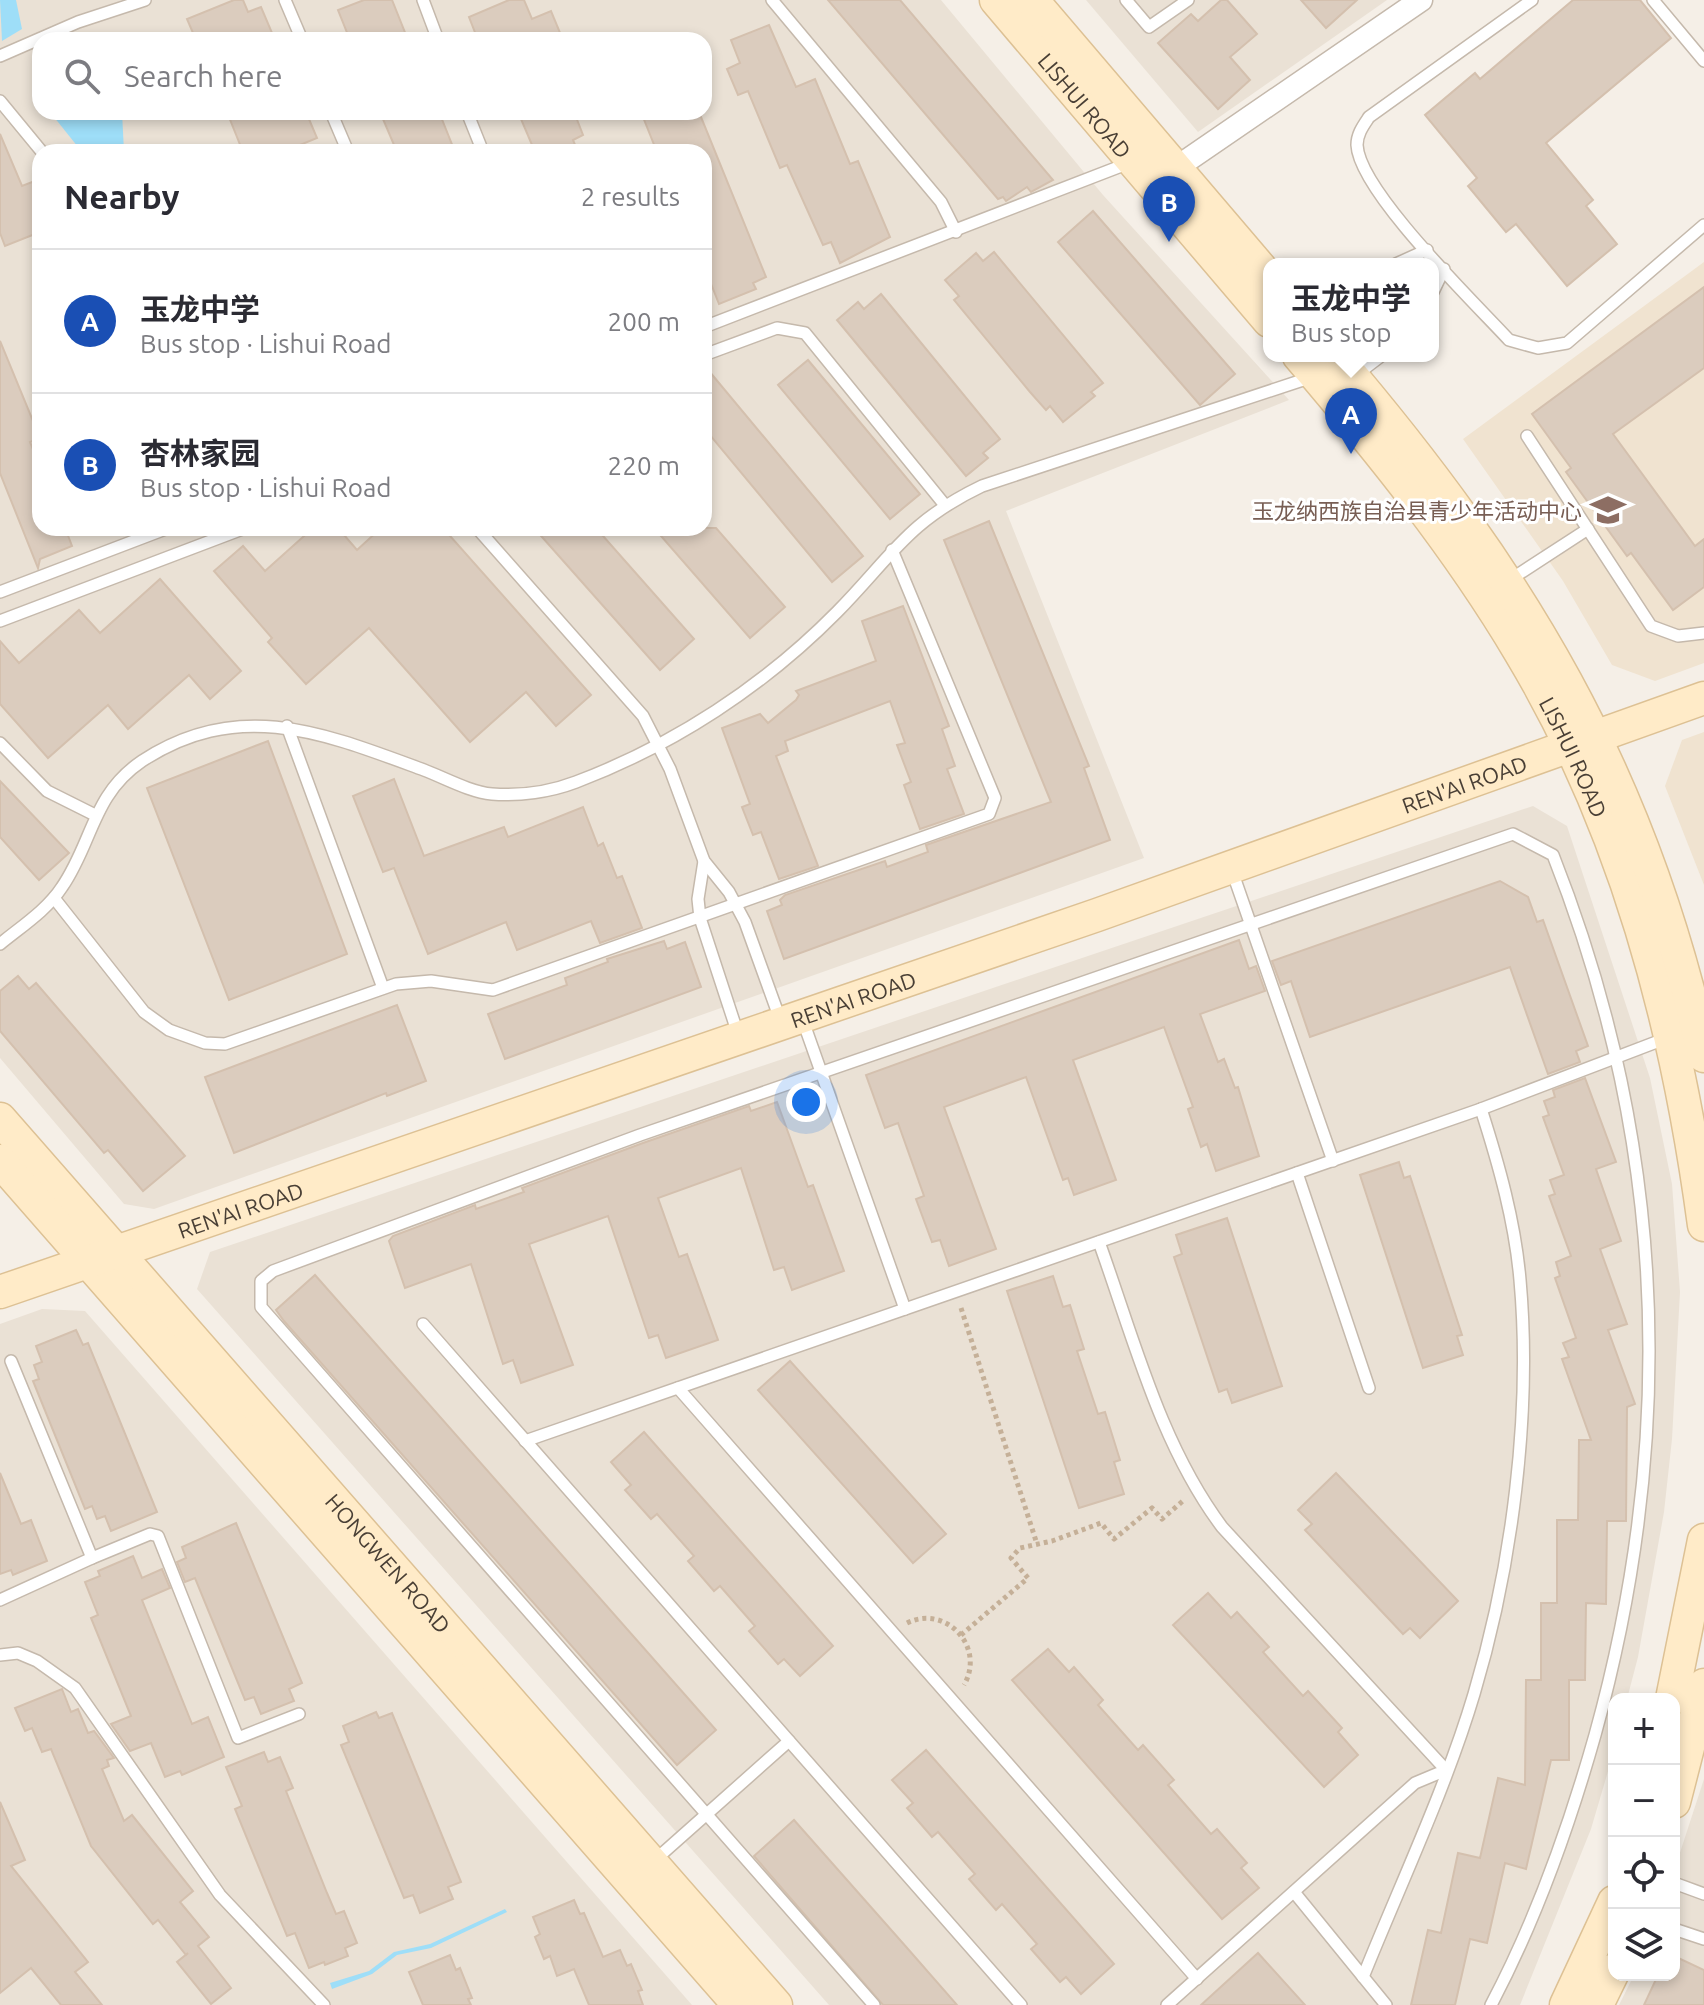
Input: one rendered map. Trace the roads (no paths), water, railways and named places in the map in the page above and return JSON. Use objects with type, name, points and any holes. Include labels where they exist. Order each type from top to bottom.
[{"type":"street","name":"LISHUI ROAD","points":[[996,0],[1263,314]]},
{"type":"street","name":"LISHUI ROAD","points":[[1032,0],[1263,271]]},
{"type":"street","points":[[1176,168],[1421,0]]},
{"type":"street","name":"LISHUI ROAD","points":[[1326,366],[1416,455],[1508,581],[1545,640],[1583,741],[1671,1036],[1695,1155],[1704,1225]]},
{"type":"street","name":"LISHUI ROAD","points":[[1326,366],[1583,741],[1655,877],[1699,1006],[1704,1056]]},
{"type":"street","name":"REN'AI ROAD","points":[[0,1292],[1231,867],[1704,698]]},
{"type":"street","name":"HONGWEN ROAD","points":[[0,1119],[102,1257],[739,2005]]},
{"type":"street","name":"HONGWEN ROAD","points":[[0,1161],[102,1257],[776,2005]]},
{"type":"street","points":[[1673,1693],[1704,1540]]},
{"type":"street","points":[[1680,1779],[1704,1685]]},
{"type":"street","points":[[1566,2005],[1611,1909]]},
{"type":"street","points":[[1597,2005],[1609,1981]]},
{"type":"lane","points":[[55,32],[145,0]]},
{"type":"lane","points":[[285,0],[299,32]]},
{"type":"lane","points":[[423,0],[435,32]]},
{"type":"lane","points":[[772,0],[941,202],[956,232]]},
{"type":"lane","points":[[1126,0],[1149,27],[1188,0]]},
{"type":"lane","points":[[1434,258],[1386,205],[1359,156],[1358,137],[1369,117],[1532,0]]},
{"type":"lane","points":[[1653,0],[1704,61]]},
{"type":"lane","points":[[0,56],[32,42]]},
{"type":"lane","points":[[0,101],[35,144]]},
{"type":"lane","points":[[334,120],[345,144]]},
{"type":"lane","points":[[470,120],[480,144]]},
{"type":"lane","points":[[712,324],[1133,161]]},
{"type":"lane","points":[[1439,263],[1509,340],[1523,346],[1553,347],[1567,343],[1704,225]]},
{"type":"lane","points":[[1409,258],[1427,250]]},
{"type":"lane","points":[[1439,279],[1444,269]]},
{"type":"lane","points":[[712,352],[777,328],[805,333],[944,504]]},
{"type":"lane","points":[[0,944],[54,898],[75,865],[103,799],[127,772],[160,751],[232,727],[287,726],[339,739],[489,794],[518,794],[572,784],[658,745],[720,709],[790,655],[838,611],[892,550],[944,504],[1033,468],[1326,366],[1348,362]]},
{"type":"lane","points":[[1527,436],[1651,626],[1678,636],[1704,633]]},
{"type":"lane","points":[[1508,581],[1588,529]]},
{"type":"lane","points":[[0,592],[147,536]]},
{"type":"lane","points":[[0,621],[224,536]]},
{"type":"lane","points":[[484,536],[643,716],[658,745],[704,861],[736,905],[792,1020],[822,1073],[905,1309]]},
{"type":"lane","points":[[54,898],[144,1012],[187,1038],[225,1044],[383,988],[431,981],[493,990],[989,814],[995,798],[892,550]]},
{"type":"lane","points":[[287,726],[383,988]]},
{"type":"lane","points":[[0,743],[47,791],[95,815]]},
{"type":"lane","points":[[874,2005],[261,1307],[258,1288],[273,1271],[822,1073],[1513,834],[1553,855],[1596,973],[1618,1057],[1637,1157],[1650,1286],[1649,1415],[1634,1554],[1607,1687],[1584,1774],[1533,1916],[1491,2005]]},
{"type":"lane","points":[[704,861],[698,899],[700,918],[740,1038]]},
{"type":"lane","points":[[1231,867],[1333,1161]]},
{"type":"lane","points":[[525,1441],[1481,1109],[1671,1036]]},
{"type":"lane","points":[[1363,1977],[1474,1696],[1490,1631],[1512,1503],[1523,1380],[1520,1279],[1513,1228],[1481,1109]]},
{"type":"lane","points":[[1297,1173],[1369,1388]]},
{"type":"lane","points":[[1099,1242],[1171,1443],[1195,1491],[1222,1527],[1446,1770]]},
{"type":"lane","points":[[423,1324],[1021,2005]]},
{"type":"lane","points":[[11,1361],[92,1558]]},
{"type":"lane","points":[[678,1388],[1197,1979]]},
{"type":"lane","points":[[0,1600],[150,1534],[158,1536],[238,1738],[299,1714]]},
{"type":"lane","points":[[0,1655],[18,1653],[37,1661],[75,1688],[220,1895],[324,2005]]},
{"type":"lane","points":[[651,1863],[789,1741]]},
{"type":"lane","points":[[1167,2005],[1415,1783],[1446,1770]]},
{"type":"lane","points":[[1680,1885],[1704,1894]]},
{"type":"lane","points":[[1294,1892],[1386,2005]]},
{"type":"lane","points":[[1680,1931],[1704,1939]]},
{"type":"water","points":[[0,0],[16,0],[22,29],[2,41]]},
{"type":"water","points":[[56,120],[122,120],[124,144],[76,144]]},
{"type":"water","points":[[505,1909],[507,1912],[431,1948],[397,1955],[372,1974],[332,1989],[330,1983],[369,1971],[394,1952],[430,1944]]},
{"type":"place","name":"杏林家园","points":[[1169,242]]},
{"type":"place","name":"玉龙中学","points":[[1351,454]]},
{"type":"place","name":"玉龙纳西族自治县青少年活动中心","points":[[1608,510]]}]
